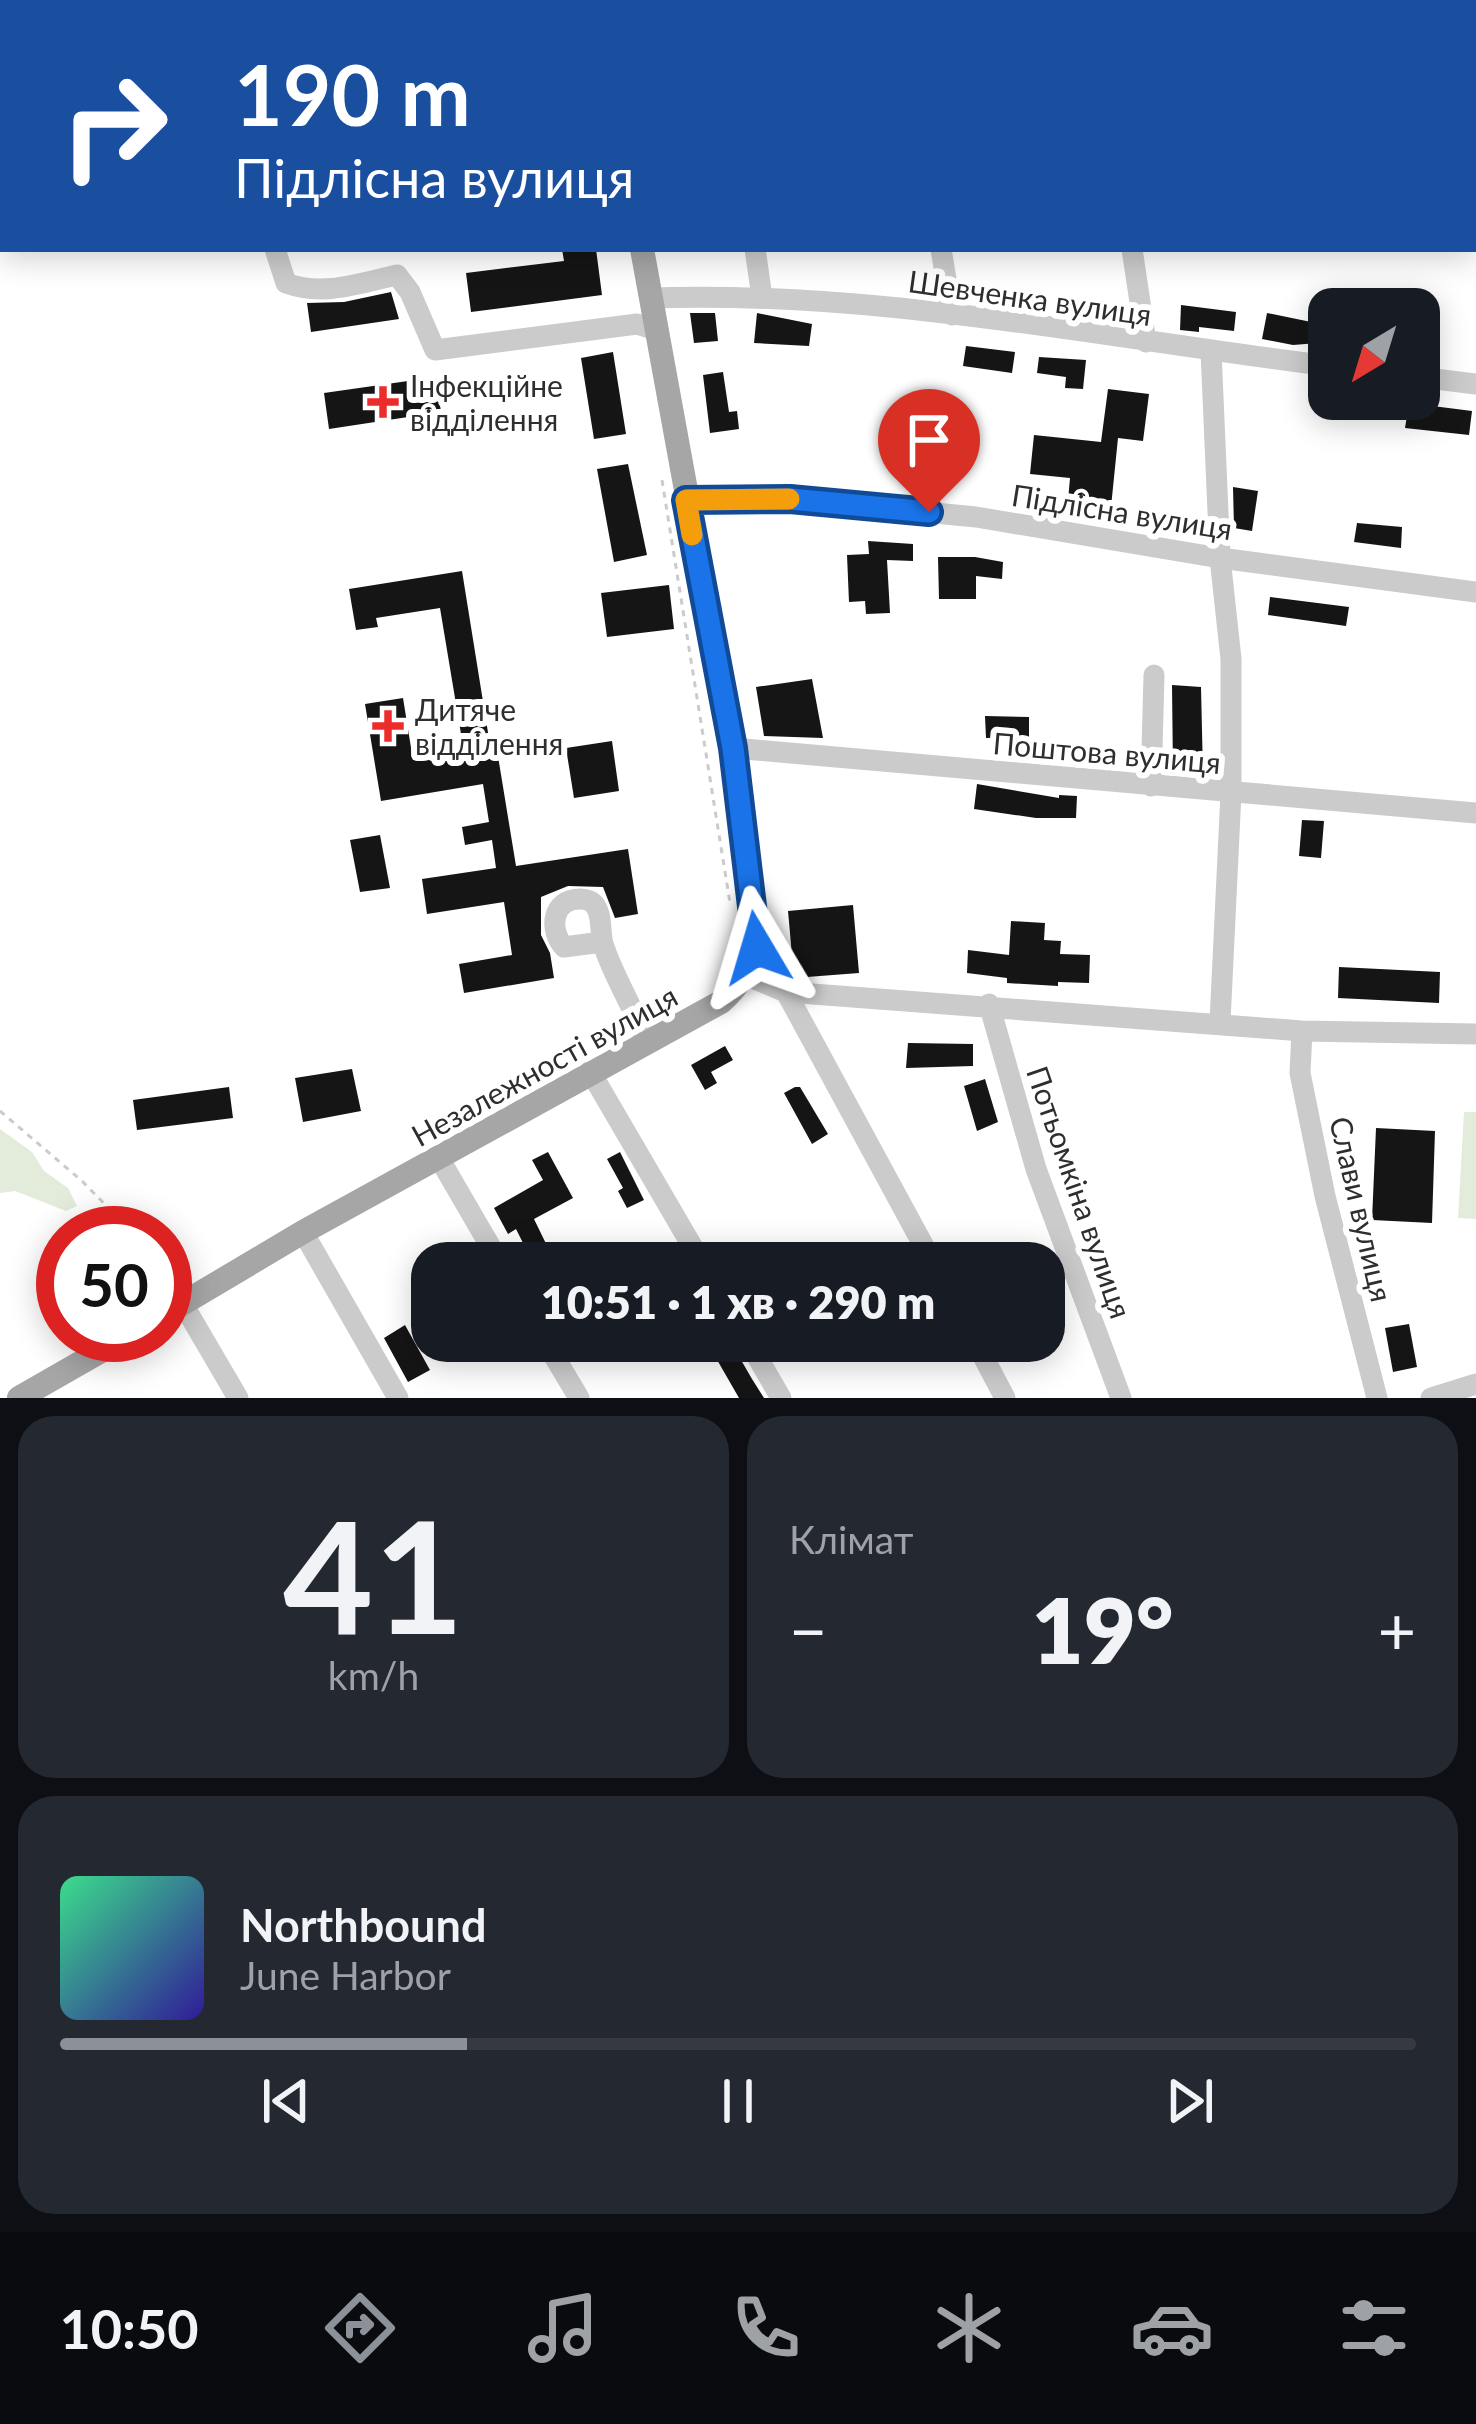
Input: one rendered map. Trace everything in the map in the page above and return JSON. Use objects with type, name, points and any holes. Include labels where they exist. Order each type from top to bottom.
[{"type":"main road","points":[[642,252],[733,748],[757,948],[745,975]]},
{"type":"main road","name":"Незалежності вулиця","points":[[192,1298],[590,1071],[721,1002],[745,975]]},
{"type":"main road","points":[[20,1398],[82,1362]]},
{"type":"street","points":[[276,252],[286,283],[305,290],[397,275],[410,292],[434,350],[637,324],[656,330]]},
{"type":"street","points":[[754,252],[762,297]]},
{"type":"street","points":[[942,252],[952,315]]},
{"type":"street","points":[[1132,252],[1146,342]]},
{"type":"street","name":"Шевченка вулиця","points":[[650,298],[762,297],[952,315],[1308,363]]},
{"type":"street","points":[[1211,351],[1220,558],[1231,659],[1232,794],[1220,1022]]},
{"type":"street","points":[[1440,380],[1476,384]]},
{"type":"street","name":"Підлісна вулиця","points":[[686,500],[790,499],[976,517],[1220,558],[1476,592]]},
{"type":"street","points":[[1151,786],[1154,675]]},
{"type":"street","name":"Поштова вулиця","points":[[733,748],[1476,813]]},
{"type":"street","points":[[602,942],[646,1041]]},
{"type":"street","points":[[745,975],[785,992],[1302,1031],[1476,1034]]},
{"type":"street","points":[[785,992],[922,1242]]},
{"type":"street","name":"Потьомкіна вулиця","points":[[988,1004],[1036,1169],[1121,1398]]},
{"type":"street","name":"Слави вулиця","points":[[1302,1031],[1300,1072],[1376,1398]]},
{"type":"street","points":[[590,1071],[690,1242]]},
{"type":"street","points":[[439,1158],[488,1242]]},
{"type":"street","points":[[303,1232],[398,1398]]},
{"type":"street","points":[[192,1334],[238,1398]]},
{"type":"street","points":[[558,1362],[579,1398]]},
{"type":"street","points":[[760,1362],[781,1398]]},
{"type":"street","points":[[986,1362],[1005,1398]]},
{"type":"street","points":[[1431,1398],[1476,1384]]},
{"type":"path","points":[[662,477],[730,903]]},
{"type":"path","points":[[0,1111],[107,1206]]},
{"type":"green space","points":[[1464,1112],[1476,1112],[1476,1219],[1458,1218]]},
{"type":"green space","points":[[0,1129],[68,1188],[77,1206],[53,1206],[15,1191],[0,1193]]},
{"type":"building","points":[[562,252],[596,252],[602,295],[471,312],[466,273],[564,261]]},
{"type":"building","points":[[391,292],[399,319],[311,332],[307,303],[344,302]]},
{"type":"building","points":[[1181,305],[1236,312],[1234,331],[1180,330]]},
{"type":"building","points":[[690,313],[715,313],[718,341],[694,343]]},
{"type":"building","points":[[757,313],[812,324],[809,346],[754,343]]},
{"type":"building","points":[[1267,313],[1308,321],[1308,344],[1262,339]]},
{"type":"building","points":[[966,346],[1015,352],[1012,373],[963,366]]},
{"type":"building","points":[[613,352],[626,434],[594,439],[581,358]]},
{"type":"building","points":[[1039,357],[1086,360],[1083,389],[1065,388],[1066,377],[1037,373]]},
{"type":"building","points":[[723,372],[729,412],[737,411],[739,429],[710,433],[703,375]]},
{"type":"building","name":"Інфекційне відділення","points":[[436,377],[441,412],[329,429],[324,393]]},
{"type":"building","points":[[1108,389],[1149,394],[1143,441],[1118,438],[1110,517],[1067,512],[1070,478],[1030,474],[1034,435],[1101,442]]},
{"type":"building","points":[[1440,407],[1472,411],[1469,435],[1405,428],[1406,420],[1440,420]]},
{"type":"building","points":[[628,464],[647,555],[614,562],[597,469]]},
{"type":"building","points":[[1233,487],[1258,491],[1252,531],[1234,528]]},
{"type":"building","points":[[1357,523],[1402,527],[1401,548],[1354,542]]},
{"type":"building","points":[[868,541],[913,544],[913,561],[887,560],[890,613],[866,614],[865,601],[849,602],[847,555],[869,554]]},
{"type":"building","points":[[938,557],[1003,562],[1002,579],[976,576],[976,599],[939,599]]},
{"type":"building","points":[[462,571],[490,745],[496,744],[516,866],[628,849],[638,914],[615,918],[603,887],[568,886],[541,897],[541,935],[554,978],[464,993],[459,964],[512,955],[504,902],[427,914],[422,879],[496,868],[492,840],[465,845],[462,827],[489,822],[483,784],[381,801],[365,704],[403,698],[413,760],[464,752],[440,608],[376,618],[378,627],[356,630],[349,589]]},
{"type":"building","points":[[669,585],[674,629],[607,637],[601,593]]},
{"type":"building","points":[[1270,597],[1349,607],[1346,626],[1268,615]]},
{"type":"building","points":[[812,679],[823,738],[764,736],[756,687]]},
{"type":"building","points":[[1172,685],[1201,687],[1203,774],[1173,771]]},
{"type":"building","points":[[985,716],[1029,717],[1029,737],[986,738]]},
{"type":"building","points":[[612,741],[619,791],[574,798],[566,748]]},
{"type":"building","points":[[977,784],[1059,798],[1077,796],[1076,818],[974,809]]},
{"type":"building","points":[[1302,820],[1324,821],[1321,858],[1299,856]]},
{"type":"building","points":[[380,835],[390,888],[360,892],[350,840]]},
{"type":"building","points":[[853,905],[859,973],[794,978],[788,911]]},
{"type":"building","points":[[1011,921],[1045,923],[1044,940],[1061,941],[1060,954],[1090,955],[1089,983],[1007,983],[1007,978],[967,973],[968,950],[1009,955]]},
{"type":"building","points":[[1339,967],[1440,972],[1439,1003],[1338,998]]},
{"type":"building","points":[[908,1043],[973,1044],[973,1066],[906,1068]]},
{"type":"building","points":[[725,1046],[733,1060],[711,1072],[717,1083],[705,1090],[691,1065]]},
{"type":"building","points":[[352,1069],[361,1111],[303,1122],[295,1078]]},
{"type":"building","points":[[985,1079],[998,1122],[977,1131],[964,1086]]},
{"type":"building","points":[[229,1087],[233,1118],[137,1130],[133,1100]]},
{"type":"building","points":[[800,1087],[828,1134],[812,1144],[784,1093]]},
{"type":"building","points":[[1376,1128],[1435,1131],[1432,1223],[1372,1220]]},
{"type":"building","points":[[548,1152],[573,1198],[534,1219],[545,1242],[522,1242],[516,1229],[508,1234],[494,1208],[543,1180],[532,1160]]},
{"type":"building","points":[[620,1152],[644,1200],[627,1208],[618,1191],[623,1188],[607,1159]]},
{"type":"building","points":[[1409,1324],[1417,1367],[1393,1372],[1385,1328]]},
{"type":"building","points":[[405,1325],[411,1336],[411,1362],[426,1362],[430,1370],[408,1382],[384,1338]]},
{"type":"building","points":[[718,1362],[743,1362],[764,1398],[739,1398]]},
{"type":"slow traffic","points":[[692,535],[686,500],[789,499]]},
{"type":"place","name":"Інфекційне відділення","points":[[383,402]]},
{"type":"place","name":"Дитяче відділення","points":[[388,726]]},
{"type":"route","points":[[757,948],[733,748],[686,500],[790,499],[929,512]]}]
